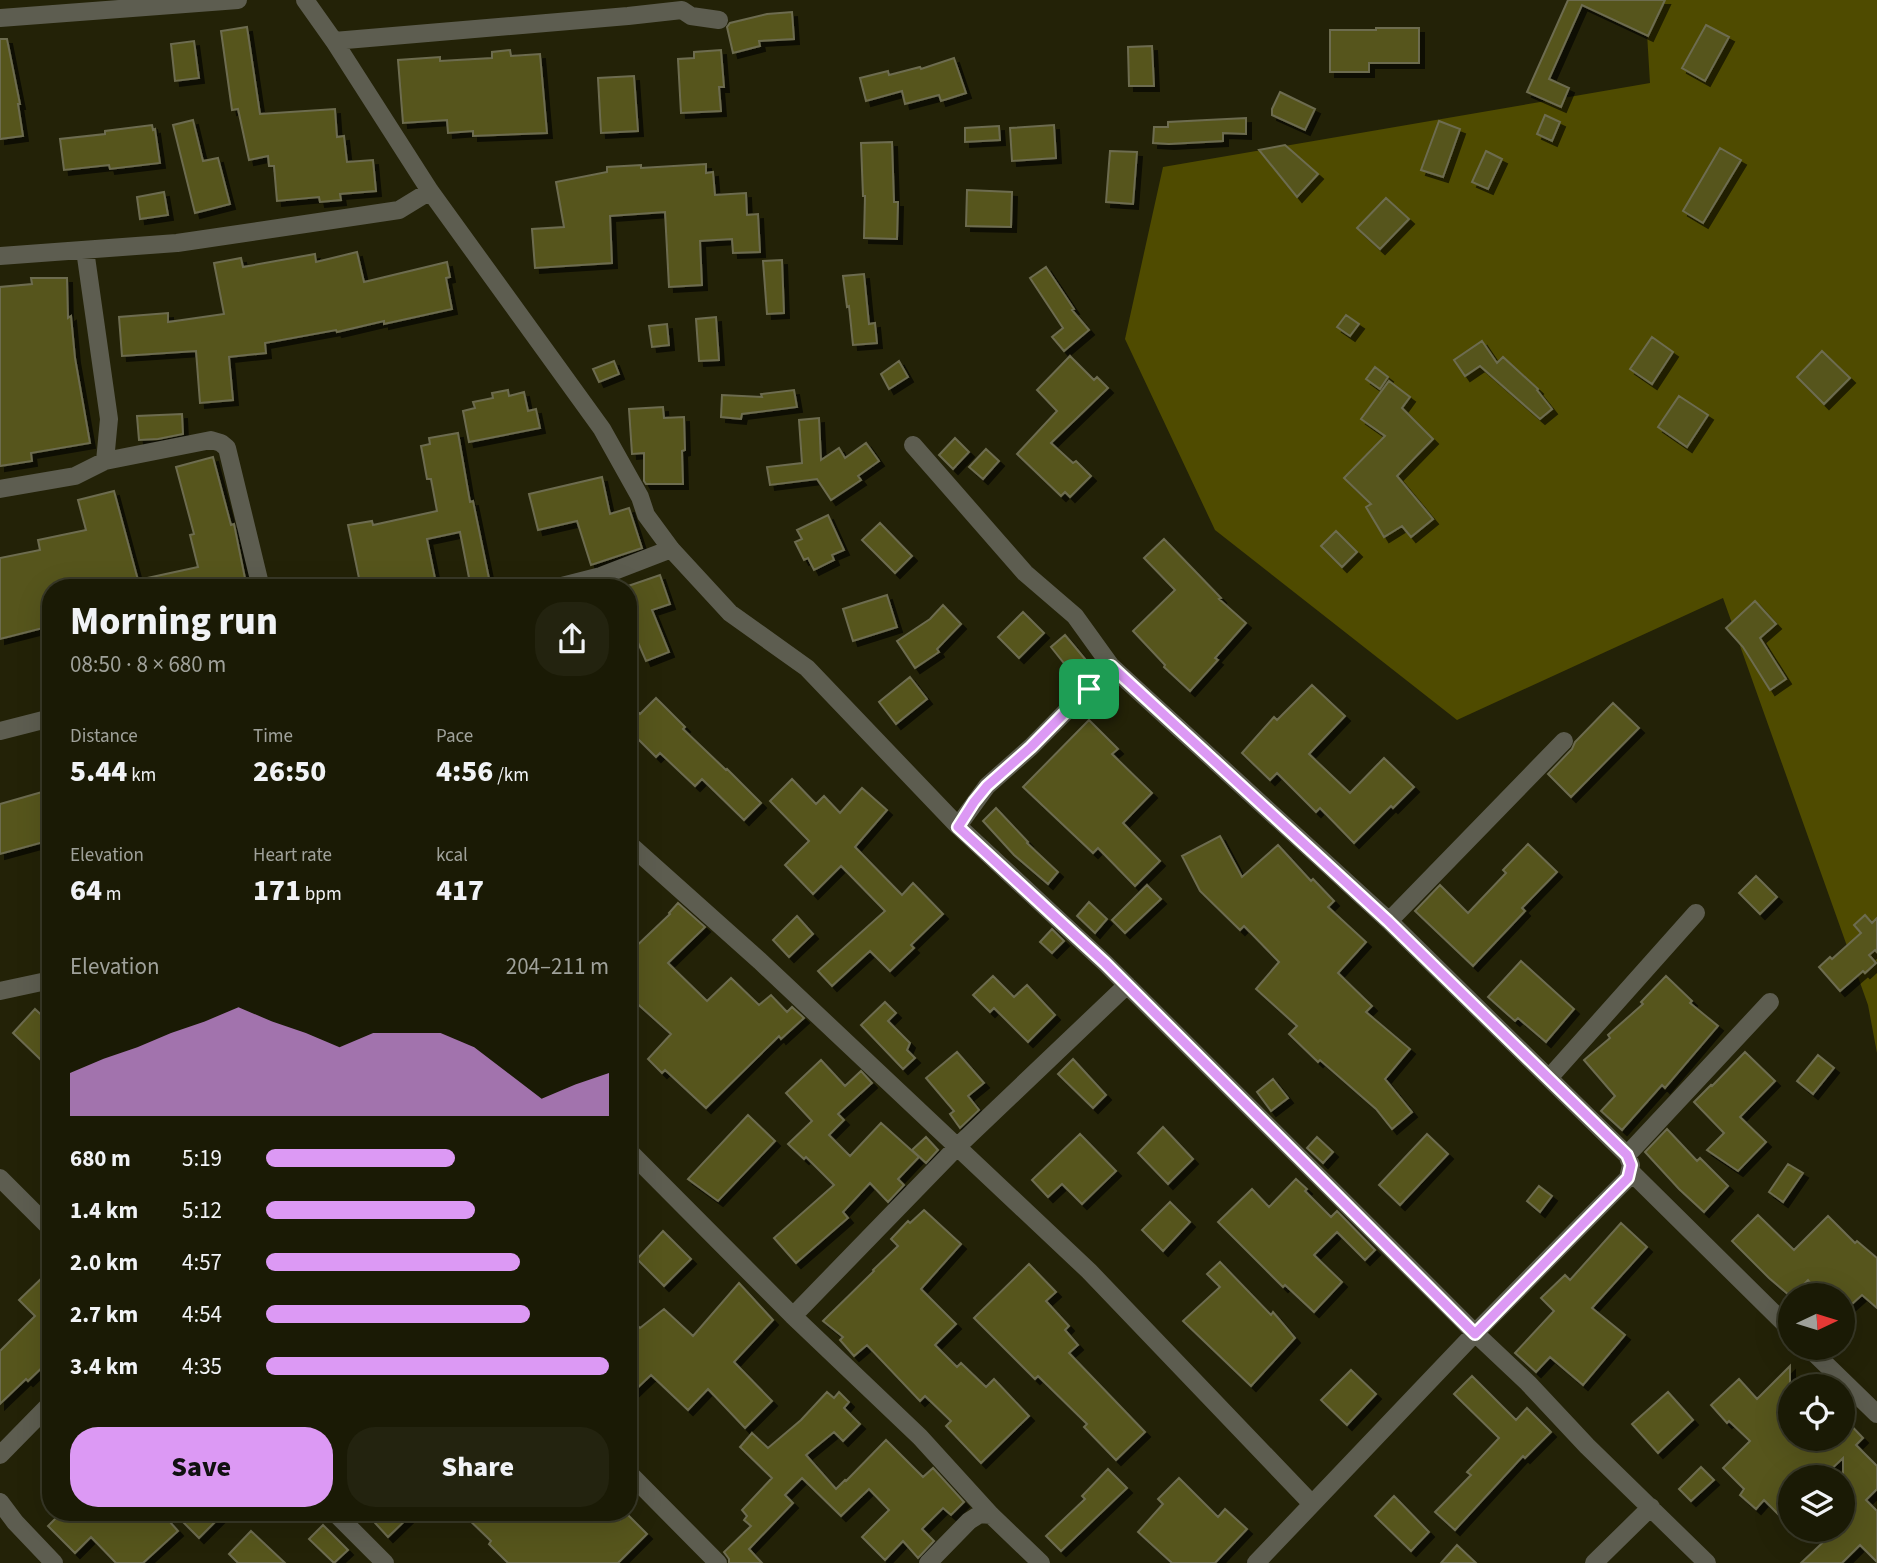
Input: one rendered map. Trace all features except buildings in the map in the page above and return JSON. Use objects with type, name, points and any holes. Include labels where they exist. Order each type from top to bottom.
[{"type":"street","points":[[0,19],[237,0]]},
{"type":"street","points":[[305,0],[430,191],[602,429],[640,497],[646,515],[671,549],[730,613],[807,668],[958,827],[1127,985],[1707,1563]]},
{"type":"street","points":[[334,41],[682,10],[691,16],[719,20]]},
{"type":"street","points":[[0,256],[177,243],[398,210],[430,191]]},
{"type":"street","points":[[85,250],[109,419],[105,461]]},
{"type":"street","points":[[0,489],[75,476],[105,461],[211,440],[221,443],[227,448],[259,579]]},
{"type":"street","points":[[913,445],[1025,573],[1074,616],[1111,666],[1388,921],[1549,1078],[1778,1317]]},
{"type":"street","points":[[589,579],[671,549]]},
{"type":"street","points":[[958,827],[987,786],[1031,747],[1111,666]]},
{"type":"street","points":[[0,731],[42,720]]},
{"type":"street","points":[[1388,921],[1564,741]]},
{"type":"street","points":[[637,851],[760,961],[1089,1271],[1312,1504]]},
{"type":"street","points":[[1549,1078],[1696,913]]},
{"type":"street","points":[[0,991],[42,982]]},
{"type":"street","points":[[793,1316],[958,1146],[1127,985]]},
{"type":"street","points":[[1256,1563],[1628,1178],[1629,1163],[1770,1002]]},
{"type":"street","points":[[637,1162],[920,1437],[991,1515],[1041,1563]]},
{"type":"street","points":[[0,1178],[42,1220]]},
{"type":"street","points":[[1821,1360],[1877,1414]]},
{"type":"street","points":[[0,1454],[42,1412]]},
{"type":"street","points":[[637,1481],[718,1563]]},
{"type":"street","points":[[0,1502],[54,1563]]},
{"type":"street","points":[[1594,1563],[1651,1507]]},
{"type":"street","points":[[928,1563],[969,1521],[980,1514],[991,1515]]},
{"type":"street","points":[[343,1521],[385,1563]]},
{"type":"shaded area","points":[[1645,0],[1877,0],[1877,1053],[1868,1005],[1723,598],[1457,720],[1215,530],[1125,339],[1163,167],[1650,83]]},
{"type":"route","points":[[1111,666],[1388,921],[1627,1155],[1631,1165],[1628,1178],[1475,1334],[1105,963],[958,827],[987,786],[1089,689],[1111,666]]}]
